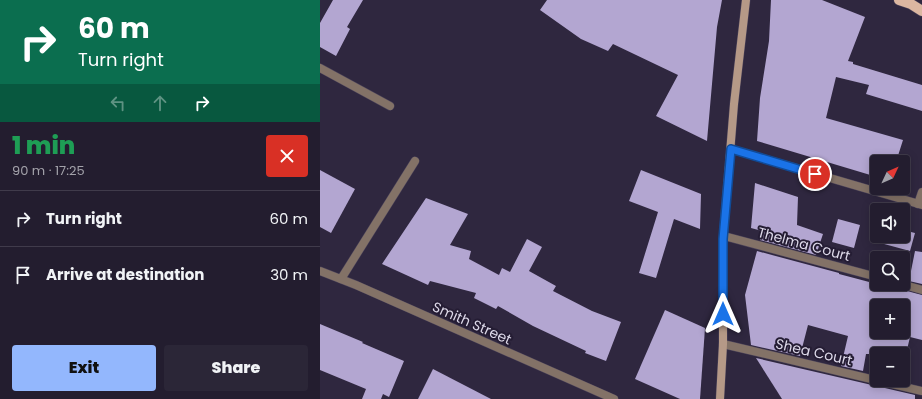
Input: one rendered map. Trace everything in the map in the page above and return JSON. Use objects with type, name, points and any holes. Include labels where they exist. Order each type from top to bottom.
[{"type":"main road","points":[[720,399],[723,344],[724,236],[734,104],[746,0]]},
{"type":"main road","points":[[899,0],[911,4],[922,11]]},
{"type":"street","points":[[320,68],[390,106]]},
{"type":"street","points":[[731,149],[920,204],[922,192]]},
{"type":"street","points":[[341,279],[415,161]]},
{"type":"street","name":"Thelma Court","points":[[724,236],[870,276]]},
{"type":"street","name":"Smith Street","points":[[320,271],[614,399]]},
{"type":"street","points":[[910,287],[922,290]]},
{"type":"street","name":"Shea Court","points":[[723,344],[922,391]]},
{"type":"building","points":[[333,0],[363,0],[347,27],[350,29],[336,56],[320,47],[320,23]]},
{"type":"building","points":[[547,0],[722,0],[717,27],[707,141],[656,116],[678,75],[613,44],[608,51],[581,39],[540,10]]},
{"type":"building","points":[[771,0],[822,0],[865,17],[848,61],[853,62],[853,64],[922,85],[922,111],[866,94],[869,85],[836,77],[826,118],[903,140],[898,155],[870,155],[870,175],[757,141],[760,98],[769,41]]},
{"type":"building","points":[[320,170],[355,189],[331,233],[320,227]]},
{"type":"building","points":[[641,170],[701,194],[700,229],[674,219],[656,278],[639,273],[658,212],[629,201]]},
{"type":"building","points":[[755,183],[798,197],[797,225],[823,234],[816,255],[760,240],[762,231],[751,228]]},
{"type":"building","points":[[426,198],[468,214],[450,245],[471,251],[469,259],[499,275],[502,268],[510,272],[527,239],[542,247],[529,271],[556,286],[553,291],[592,311],[621,322],[606,361],[585,353],[586,351],[533,326],[498,306],[496,309],[474,298],[476,293],[430,281],[428,285],[382,264]]},
{"type":"building","points":[[838,219],[860,225],[854,248],[832,242]]},
{"type":"building","points":[[910,232],[915,233],[910,251],[880,243],[910,243]]},
{"type":"building","points":[[757,251],[870,282],[870,291],[907,291],[922,295],[922,340],[910,337],[910,299],[870,299],[870,339],[910,339],[908,347],[870,347],[870,354],[866,354],[863,371],[841,366],[848,336],[808,325],[800,356],[751,345],[745,295]]},
{"type":"building","points":[[915,251],[922,252],[922,284],[910,281]]},
{"type":"building","points":[[665,310],[705,328],[700,399],[680,399],[635,379]]},
{"type":"building","points":[[320,324],[404,361],[389,397],[383,394],[381,399],[362,399],[366,389],[320,370]]},
{"type":"building","points":[[756,358],[870,385],[870,387],[881,387],[915,395],[915,399],[782,399]]},
{"type":"building","points":[[433,369],[491,399],[418,399]]},
{"type":"route","points":[[723,314],[723,239],[731,149],[815,174]]}]
